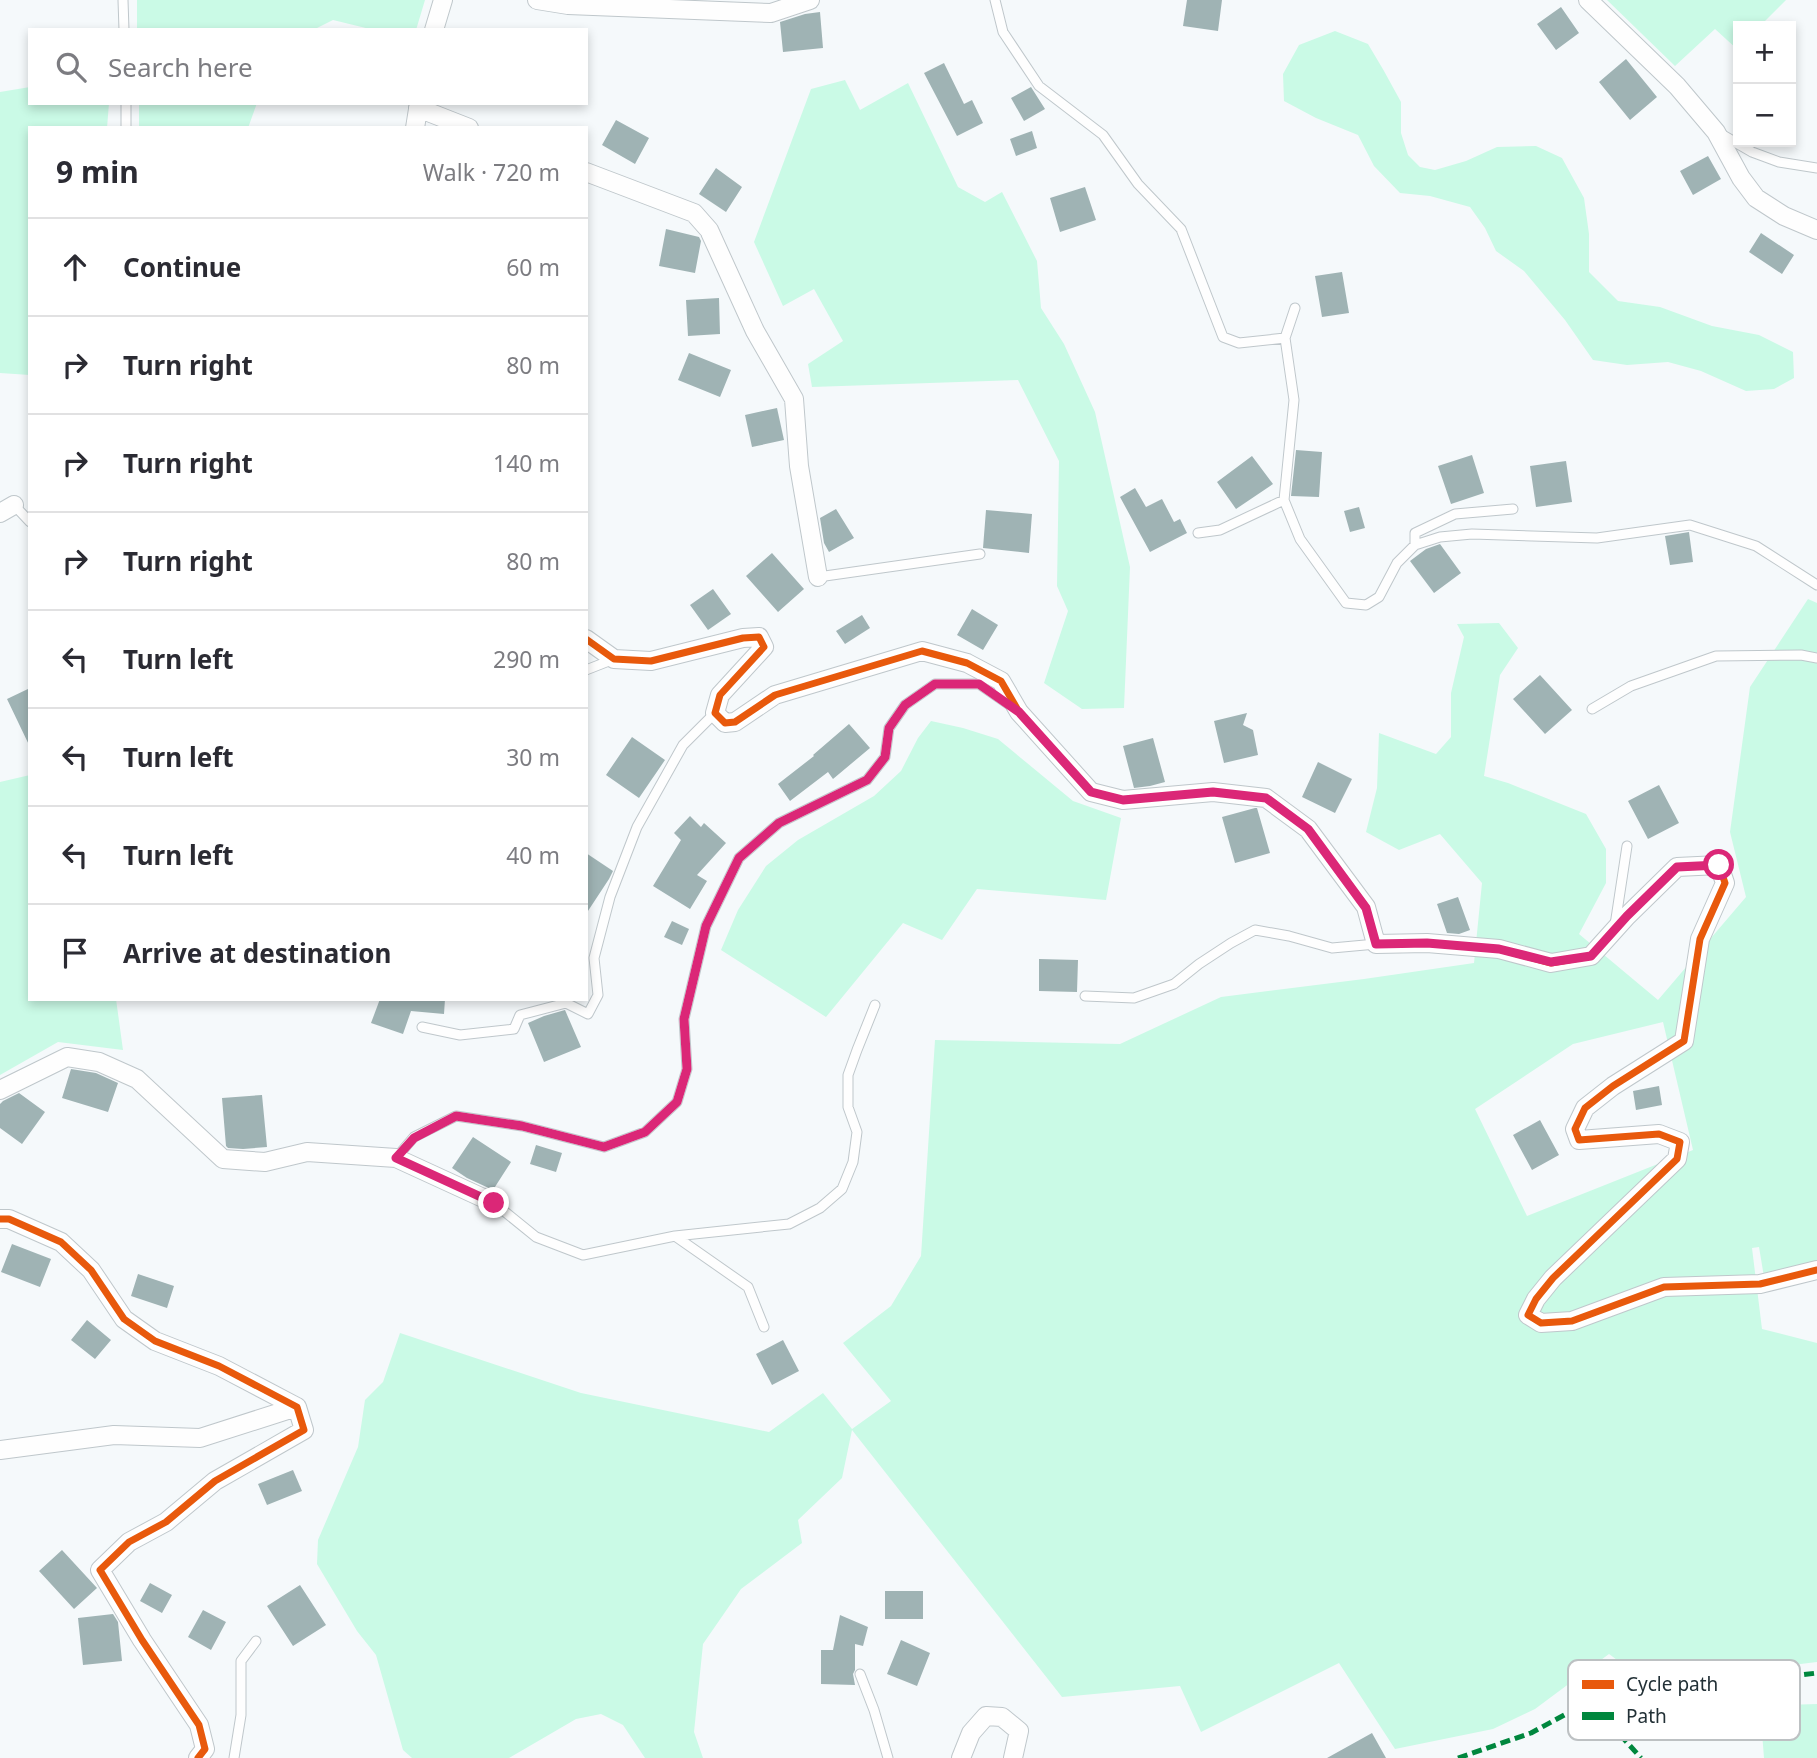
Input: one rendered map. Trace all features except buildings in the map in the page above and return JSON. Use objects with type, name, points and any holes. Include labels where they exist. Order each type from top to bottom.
[{"type":"street","points":[[435,28],[443,0]]},
{"type":"street","points":[[537,0],[568,5],[771,13],[810,0]]},
{"type":"street","points":[[1588,0],[1677,86],[1716,132],[1756,198],[1784,216],[1817,230]]},
{"type":"street","points":[[415,126],[419,106],[465,126]]},
{"type":"street","points":[[588,173],[694,213],[709,230],[755,331],[794,399],[799,466],[818,576]]},
{"type":"street","points":[[588,640],[614,659],[651,661],[743,638],[759,637],[764,647],[720,695],[715,713],[725,723],[735,722],[775,695],[922,651],[967,663],[1001,681],[1019,712],[1091,792],[1123,800],[1213,792],[1266,798],[1308,829],[1366,908],[1376,944],[1427,943],[1499,949],[1551,962],[1591,956],[1677,867],[1719,865],[1725,883],[1700,939],[1684,1041],[1613,1086],[1584,1108],[1575,1129],[1579,1140],[1659,1134],[1680,1142],[1677,1159],[1553,1278],[1535,1299],[1528,1315],[1541,1323],[1572,1321],[1664,1287],[1760,1284],[1817,1269]]},
{"type":"street","points":[[0,1090],[67,1057],[99,1062],[137,1079],[223,1159],[265,1162],[307,1152],[396,1158],[494,1203]]},
{"type":"street","points":[[0,1219],[9,1219],[61,1242],[91,1270],[124,1319],[155,1342],[219,1366],[297,1407],[304,1430],[215,1480],[166,1522],[129,1542],[100,1570],[142,1640],[199,1725],[205,1749],[198,1758]]},
{"type":"street","points":[[0,1450],[114,1435],[201,1438],[297,1407]]},
{"type":"street","points":[[961,1758],[971,1733],[986,1716],[1002,1717],[1019,1731],[1013,1758]]},
{"type":"lane","points":[[123,0],[124,28]]},
{"type":"lane","points":[[995,0],[1003,32],[1039,86],[1104,135],[1138,184],[1181,229],[1223,337],[1239,344],[1285,338]]},
{"type":"lane","points":[[126,105],[126,126]]},
{"type":"lane","points":[[1716,132],[1752,152],[1779,162],[1817,168]]},
{"type":"lane","points":[[1295,308],[1285,338],[1294,400],[1284,500],[1300,540],[1346,603],[1366,605],[1379,597],[1396,563],[1415,545],[1440,537],[1472,534],[1597,538],[1690,525],[1756,546],[1817,585]]},
{"type":"lane","points":[[1198,533],[1220,530],[1284,500]]},
{"type":"lane","points":[[7,509],[28,521]]},
{"type":"lane","points":[[1415,545],[1415,533],[1455,514],[1513,509]]},
{"type":"lane","points":[[818,576],[980,554]]},
{"type":"lane","points":[[1592,709],[1631,686],[1716,656],[1801,655],[1817,658]]},
{"type":"lane","points":[[588,669],[614,659]]},
{"type":"lane","points":[[396,1158],[414,1138],[456,1116],[522,1126],[604,1147],[645,1132],[677,1102],[687,1069],[684,1019],[706,926],[739,858],[779,823],[867,780],[885,757],[889,728],[894,720],[905,705],[935,684],[979,684],[1019,712]]},
{"type":"lane","points":[[422,1027],[460,1035],[514,1029],[520,1015],[566,1003],[588,1014],[598,995],[594,958],[610,897],[638,827],[682,746],[715,713]]},
{"type":"lane","points":[[1614,930],[1627,846]]},
{"type":"lane","points":[[1085,996],[1133,998],[1174,984],[1199,964],[1255,930],[1332,948],[1376,944]]},
{"type":"lane","points":[[494,1203],[536,1237],[583,1255],[675,1236],[789,1224],[820,1208],[842,1189],[853,1163],[857,1132],[848,1107],[848,1075],[875,1005]]},
{"type":"lane","points":[[675,1236],[748,1287],[764,1327]]},
{"type":"lane","points":[[234,1758],[241,1715],[241,1661],[256,1641]]},
{"type":"lane","points":[[860,1674],[888,1758]]},
{"type":"green space","points":[[137,0],[425,0],[417,28],[366,28],[333,20],[317,28],[137,28]]},
{"type":"green space","points":[[1607,0],[1786,0],[1765,21],[1733,21],[1733,45],[1715,29],[1675,66]]},
{"type":"green space","points":[[1335,31],[1368,44],[1401,102],[1401,133],[1408,155],[1420,167],[1435,170],[1466,161],[1497,147],[1536,146],[1562,158],[1584,198],[1589,234],[1589,272],[1618,301],[1660,307],[1712,326],[1759,335],[1793,352],[1794,378],[1774,389],[1746,391],[1701,371],[1668,362],[1627,365],[1593,360],[1565,320],[1524,271],[1496,251],[1485,228],[1470,207],[1430,196],[1400,193],[1374,166],[1358,135],[1284,101],[1283,74],[1299,45]]},
{"type":"green space","points":[[845,80],[860,110],[908,83],[958,187],[985,202],[1002,192],[1037,261],[1041,308],[1064,344],[1095,412],[1130,567],[1124,708],[1082,709],[1044,683],[1068,611],[1057,586],[1059,461],[1018,380],[812,387],[808,364],[843,341],[814,289],[783,306],[754,242],[811,89]]},
{"type":"green space","points":[[28,87],[28,105],[109,105],[107,126],[28,126],[28,375],[0,373],[0,92]]},
{"type":"green space","points":[[139,105],[256,105],[249,126],[139,126]]},
{"type":"green space","points":[[1808,599],[1817,603],[1817,1261],[1764,1277],[1759,1247],[1752,1248],[1762,1329],[1817,1343],[1817,1662],[1800,1664],[1800,1660],[1617,1660],[1609,1654],[1601,1660],[1568,1660],[1568,1684],[1535,1709],[1493,1729],[1395,1749],[1339,1663],[1201,1732],[1180,1686],[1062,1697],[852,1430],[842,1478],[798,1520],[802,1543],[741,1589],[703,1644],[694,1732],[703,1758],[645,1758],[623,1725],[601,1714],[576,1719],[509,1758],[412,1758],[403,1750],[376,1655],[357,1631],[317,1564],[318,1540],[358,1447],[365,1400],[383,1382],[400,1333],[581,1393],[769,1432],[823,1393],[852,1429],[891,1401],[843,1343],[891,1306],[921,1256],[935,1040],[1120,1044],[1221,997],[1474,963],[1482,883],[1440,834],[1399,850],[1366,832],[1377,788],[1379,733],[1436,754],[1451,737],[1451,693],[1464,637],[1457,624],[1499,623],[1518,648],[1500,675],[1484,776],[1586,814],[1606,849],[1606,883],[1579,934],[1658,1000],[1746,897],[1730,832],[1750,687]],"holes":[[[1663,1022],[1693,1150],[1527,1216],[1475,1109],[1573,1044]]]},
{"type":"green space","points":[[931,721],[998,739],[1073,801],[1121,818],[1106,900],[977,889],[942,940],[903,923],[826,1017],[721,950],[738,910],[766,866],[798,840],[874,796],[901,771],[918,738]]},
{"type":"green space","points":[[28,775],[28,1001],[116,1001],[123,1050],[58,1042],[0,1075],[0,782]]},
{"type":"green space","points":[[1817,1704],[1817,1758],[1764,1758],[1763,1740],[1800,1740],[1800,1705]]},
{"type":"marked path","points":[[1800,1675],[1817,1673]]},
{"type":"marked path","points":[[1458,1758],[1531,1733],[1568,1713]]},
{"type":"marked path","points":[[1625,1740],[1641,1758]]},
{"type":"cycle path","points":[[588,640],[614,659],[651,661],[743,638],[759,637],[764,647],[720,695],[715,713],[725,723],[735,722],[775,695],[922,651],[967,663],[1001,681],[1019,712],[1091,792],[1123,800],[1213,792],[1266,798],[1308,829],[1366,907],[1376,944],[1427,943],[1499,949],[1551,963],[1591,956],[1677,867],[1719,865],[1725,883],[1700,939],[1684,1041],[1613,1086],[1585,1108],[1575,1129],[1579,1140],[1659,1134],[1680,1142],[1677,1159],[1553,1278],[1536,1299],[1528,1315],[1541,1323],[1572,1321],[1664,1287],[1760,1284],[1817,1270]]},
{"type":"cycle path","points":[[0,1219],[9,1219],[61,1242],[91,1270],[124,1319],[155,1341],[219,1366],[297,1407],[304,1430],[215,1481],[166,1522],[129,1542],[100,1570],[142,1640],[199,1725],[205,1749],[198,1758]]},
{"type":"route","points":[[494,1203],[396,1158],[414,1138],[456,1116],[522,1126],[604,1147],[645,1132],[677,1102],[687,1069],[684,1019],[706,926],[739,858],[779,823],[867,780],[885,757],[889,728],[905,705],[935,684],[979,684],[1019,712],[1091,792],[1123,800],[1213,792],[1266,798],[1308,829],[1343,875],[1366,908],[1376,944],[1427,943],[1499,949],[1551,962],[1591,956],[1677,867],[1719,865]]}]
